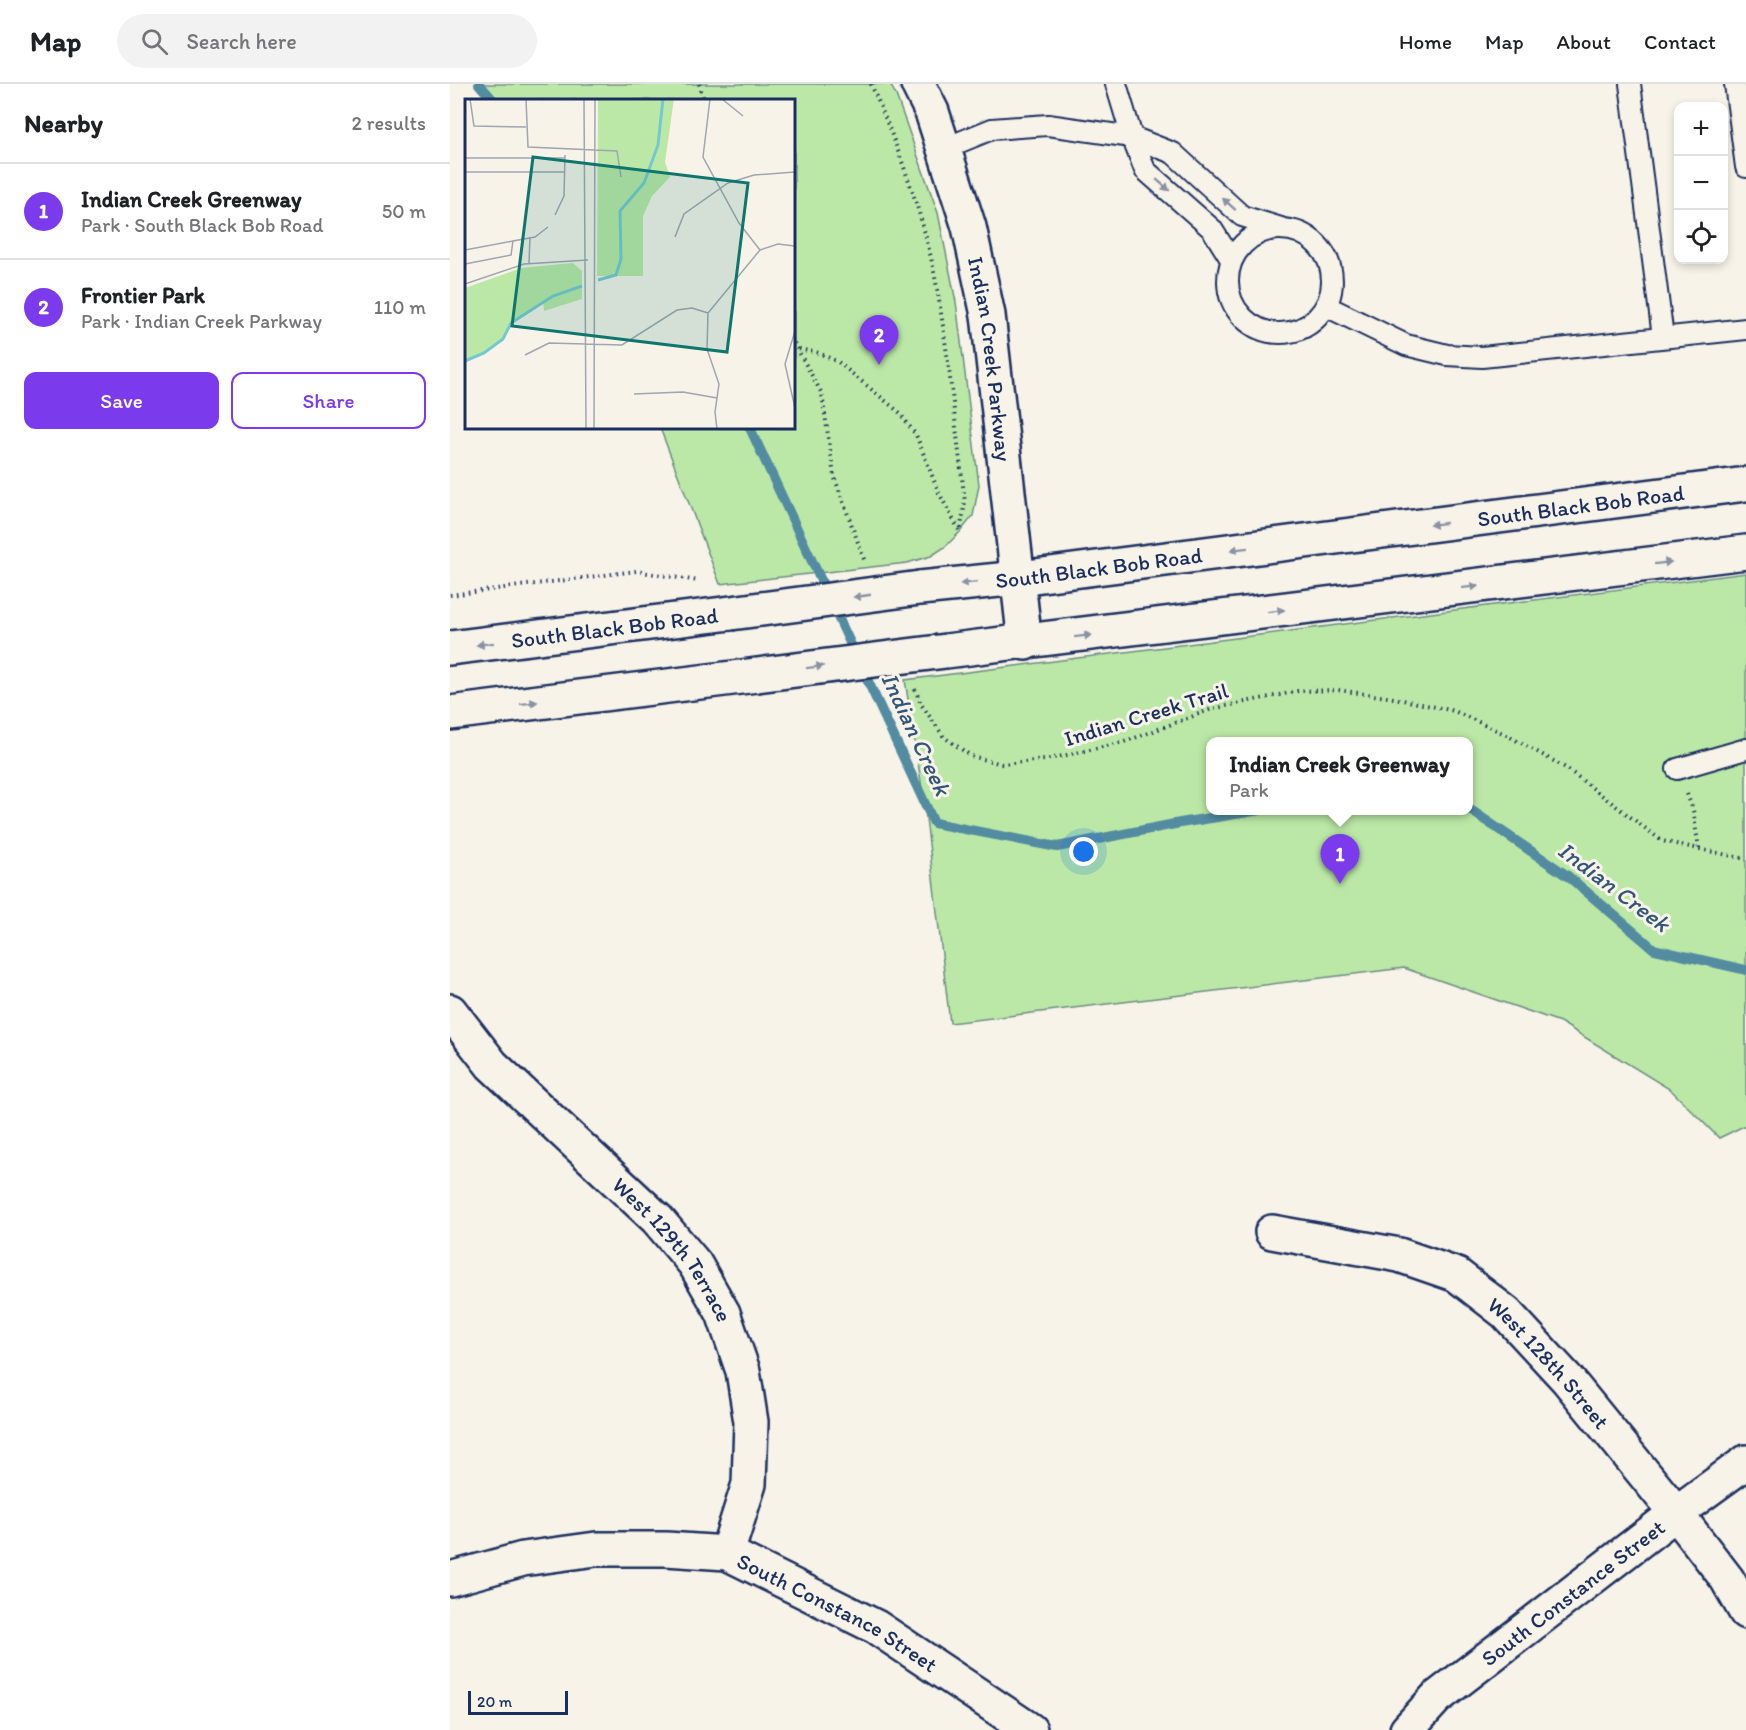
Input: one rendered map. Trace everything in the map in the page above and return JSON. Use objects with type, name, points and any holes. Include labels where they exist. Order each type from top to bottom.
[{"type":"street","name":"Indian Creek Parkway","points":[[918,84],[932,112],[969,227],[988,315],[1025,643]]},
{"type":"street","name":"South Black Bob Road","points":[[450,648],[921,588],[1018,578],[1746,484]]},
{"type":"street","points":[[450,713],[1746,552]]},
{"type":"street","name":"West 129th Terrace","points":[[450,1011],[492,1065],[657,1219],[695,1264],[723,1313],[743,1371],[751,1422],[749,1484],[727,1553]]},
{"type":"street","name":"West 128th Street","points":[[1272,1232],[1399,1255],[1457,1275],[1506,1313],[1567,1379],[1676,1513],[1727,1579],[1746,1612]]},
{"type":"street","name":"South Constance Street","points":[[1407,1730],[1436,1698],[1676,1513],[1746,1462]]},
{"type":"street","name":"South Constance Street","points":[[450,1579],[523,1559],[596,1549],[666,1549],[727,1553],[876,1628],[1030,1730]]},
{"type":"lane","points":[[1116,84],[1145,170],[1212,229],[1232,261]]},
{"type":"lane","points":[[1630,84],[1663,337]]},
{"type":"lane","points":[[1736,84],[1746,167]]},
{"type":"lane","points":[[944,149],[992,129],[1048,125],[1132,137],[1173,153],[1242,216],[1299,231],[1314,240],[1326,254],[1332,271],[1332,289],[1326,306],[1315,320],[1301,329],[1284,333],[1266,331],[1250,324],[1238,312],[1230,295],[1228,278],[1232,261],[1239,247],[1251,237],[1265,230],[1281,228]]},
{"type":"lane","points":[[1326,306],[1406,345],[1447,355],[1482,357],[1746,329]]},
{"type":"lane","points":[[1677,769],[1746,749]]},
{"type":"path","points":[[699,84],[704,99]]},
{"type":"path","points":[[798,349],[819,353],[838,362],[899,412],[916,435],[939,494],[960,532],[965,502],[937,287],[915,199],[871,84]]},
{"type":"path","points":[[795,344],[822,394],[834,476],[866,566]]},
{"type":"path","points":[[450,595],[636,571],[699,581]]},
{"type":"path","name":"Indian Creek Trail","points":[[913,683],[921,704],[944,737],[971,756],[1002,764],[1045,760],[1124,742],[1212,709],[1298,691],[1338,690],[1394,698],[1454,711],[1503,732],[1566,768],[1662,841],[1746,859]]},
{"type":"path","points":[[1677,769],[1693,810],[1700,849]]},
{"type":"green space","points":[[479,84],[890,84],[938,213],[956,302],[979,485],[973,516],[960,532],[945,547],[931,556],[907,563],[720,584],[660,429],[795,429],[795,99],[492,99]]},
{"type":"green space","points":[[1746,573],[1746,1125],[1719,1138],[1671,1090],[1560,1022],[1404,968],[950,1023],[924,801],[905,680]]},
{"type":"waterway","name":"Indian Creek","points":[[479,84],[492,99]]},
{"type":"waterway","name":"Indian Creek","points":[[750,429],[934,823],[1057,847],[1229,815]]},
{"type":"waterway","name":"Indian Creek","points":[[1473,812],[1569,877],[1654,949],[1746,970]]},
{"type":"place","name":"Frontier Park","points":[[879,365]]},
{"type":"place","name":"Indian Creek Greenway","points":[[1340,884]]}]
